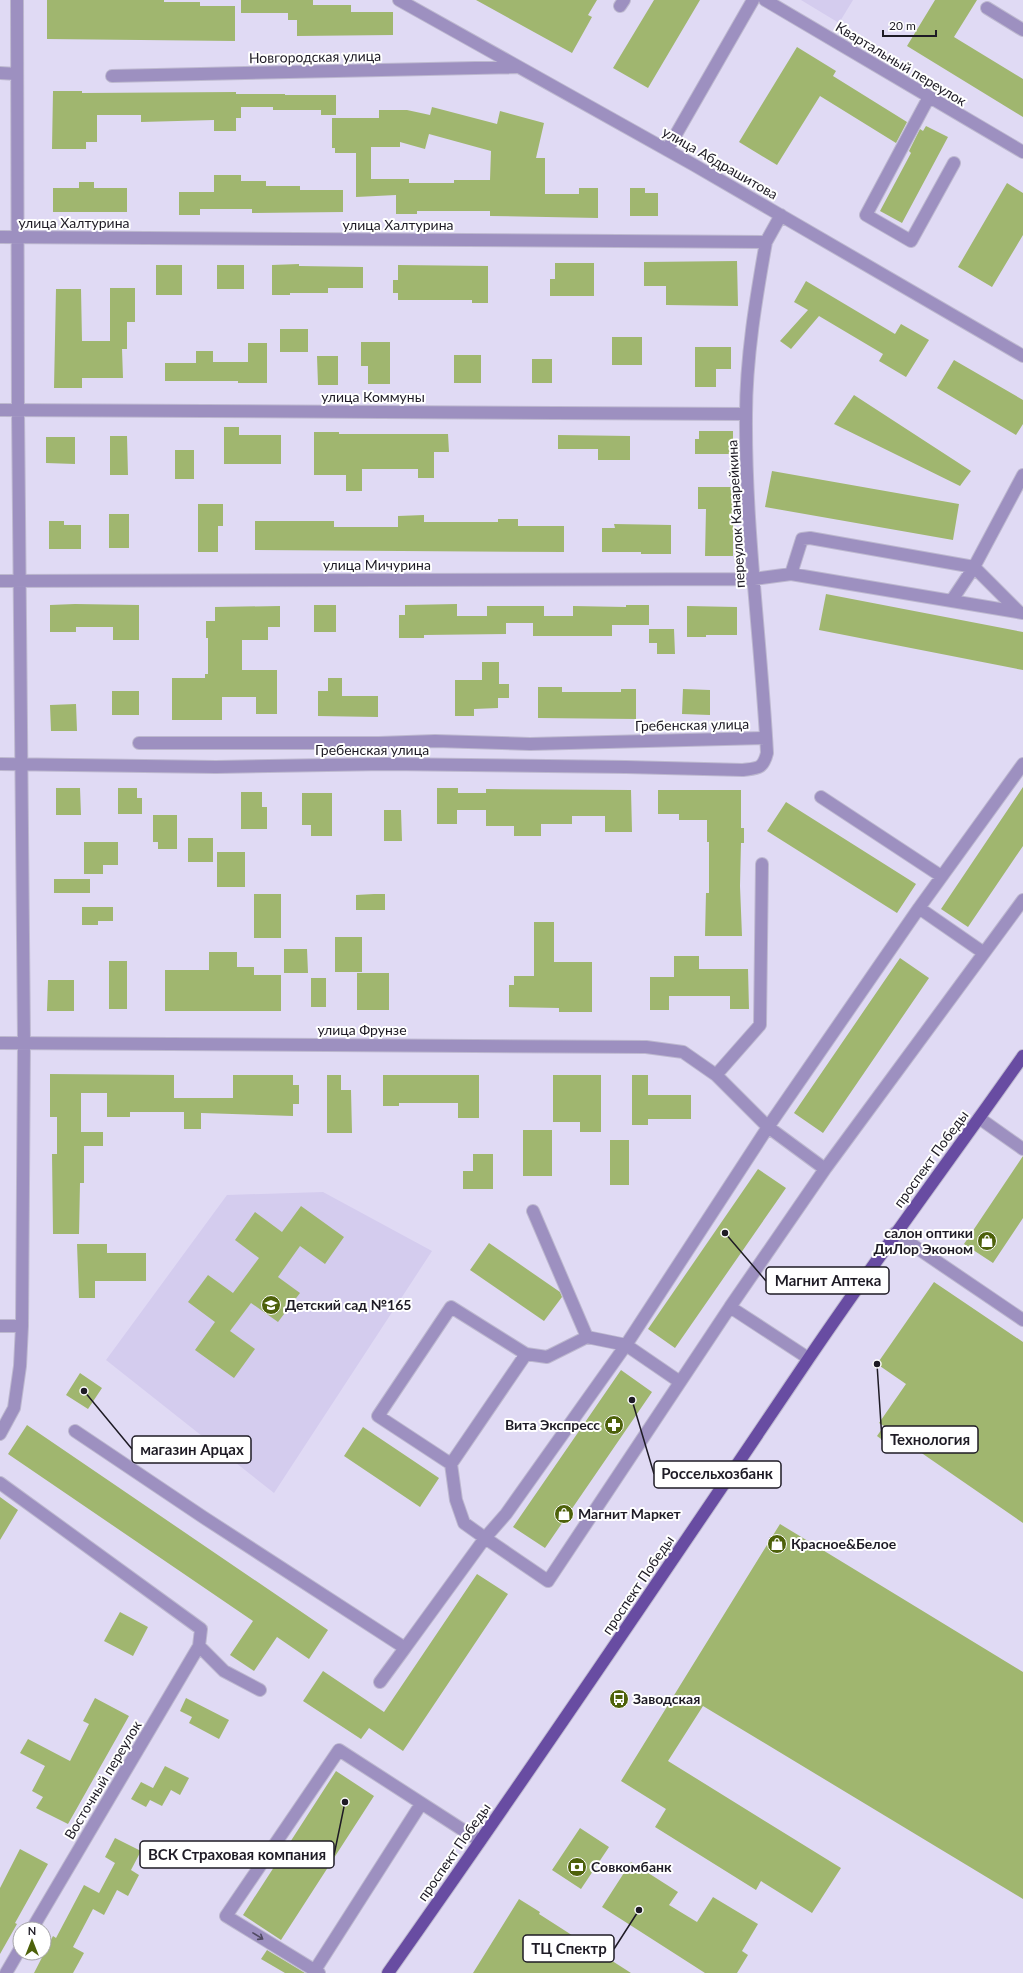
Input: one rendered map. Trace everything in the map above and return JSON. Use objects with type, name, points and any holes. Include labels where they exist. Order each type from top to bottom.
[{"type":"main road","name":"проспект Победы","points":[[388,1973],[732,1474],[808,1358],[895,1233],[1023,1056]]},
{"type":"street","points":[[0,1434],[14,1408],[20,1366],[22,1326],[24,1042],[19,581],[17,0]]},
{"type":"street","name":"улица Абдрашитова","points":[[399,0],[781,215],[1023,356]]},
{"type":"street","points":[[667,150],[753,0]]},
{"type":"street","name":"Квартальный переулок","points":[[765,0],[1023,152]]},
{"type":"street","points":[[987,8],[1023,30]]},
{"type":"street","name":"Новгородская улица","points":[[112,76],[518,67]]},
{"type":"street","points":[[0,73],[17,74]]},
{"type":"street","points":[[929,97],[866,215],[911,241],[954,164]]},
{"type":"street","points":[[766,242],[781,215]]},
{"type":"street","name":"улица Халтурина","points":[[0,237],[766,242]]},
{"type":"street","name":"переулок Канарейкина","points":[[743,770],[758,768],[764,763],[767,753],[748,504],[746,414],[754,311],[766,242]]},
{"type":"street","name":"улица Коммуны","points":[[0,410],[746,414]]},
{"type":"street","points":[[952,600],[974,567],[1023,475]]},
{"type":"street","points":[[791,574],[802,539],[810,538],[974,567],[1021,613]]},
{"type":"street","name":"улица Мичурина","points":[[0,581],[754,578],[791,574],[952,600],[1021,613]]},
{"type":"street","name":"Гребенская улица","points":[[139,743],[435,741],[530,744],[766,738]]},
{"type":"street","name":"Гребенская улица","points":[[0,764],[216,767],[386,764],[743,770]]},
{"type":"street","points":[[380,1682],[485,1538],[506,1514],[626,1345],[768,1127],[941,876],[1023,764]]},
{"type":"street","points":[[821,797],[941,876]]},
{"type":"street","points":[[716,1075],[760,1025],[762,864]]},
{"type":"street","points":[[526,1354],[451,1464],[456,1500],[464,1523],[548,1580],[825,1169],[1023,900]]},
{"type":"street","points":[[919,908],[984,953]]},
{"type":"street","name":"улица Фрунзе","points":[[0,1042],[646,1047],[683,1052],[716,1075],[768,1127],[825,1169]]},
{"type":"street","points":[[979,1118],[1023,1149]]},
{"type":"street","points":[[533,1211],[587,1337]]},
{"type":"street","points":[[895,1233],[1023,1320]]},
{"type":"street","points":[[451,1464],[378,1416],[451,1307],[526,1354],[547,1357],[587,1337],[626,1345],[680,1382]]},
{"type":"street","points":[[730,1308],[808,1358]]},
{"type":"street","points":[[0,1326],[22,1326]]},
{"type":"street","points":[[74,1430],[203,1517],[405,1648]]},
{"type":"street","points":[[0,1483],[201,1629],[199,1646],[224,1671],[260,1690]]},
{"type":"street","name":"Восточный переулок","points":[[37,1921],[199,1646]]},
{"type":"street","points":[[421,1804],[317,1972],[226,1916],[339,1750],[480,1841]]},
{"type":"street","points":[[6,1973],[13,1961]]},
{"type":"shaded area","points":[[801,0],[853,0],[839,23]]},
{"type":"shaded area","name":"Детский сад №165","points":[[323,1192],[432,1251],[274,1493],[106,1360],[227,1195]]},
{"type":"building","points":[[47,0],[164,0],[164,2],[200,2],[200,6],[235,6],[235,41],[47,39]]},
{"type":"building","points":[[241,0],[313,0],[313,5],[351,5],[351,12],[393,12],[393,35],[297,36],[297,20],[288,20],[288,13],[241,13]]},
{"type":"building","points":[[476,0],[597,0],[588,15],[592,17],[572,53]]},
{"type":"building","points":[[654,0],[700,0],[648,88],[613,68]]},
{"type":"building","points":[[935,0],[977,0],[954,37],[1023,79],[1023,117],[907,46]]},
{"type":"building","points":[[797,47],[836,71],[833,76],[907,122],[896,143],[820,96],[777,165],[739,142]]},
{"type":"building","points":[[53,91],[82,91],[82,93],[236,92],[236,94],[336,95],[336,115],[321,115],[321,110],[273,110],[273,107],[241,107],[241,118],[236,118],[236,131],[214,131],[214,120],[141,122],[141,115],[97,115],[97,142],[86,142],[86,149],[52,149]]},
{"type":"building","points":[[432,107],[497,124],[500,111],[544,123],[536,158],[545,158],[545,194],[579,194],[579,188],[598,188],[598,218],[490,216],[490,211],[417,211],[417,214],[396,214],[396,195],[356,197],[356,153],[335,153],[335,148],[332,148],[332,118],[379,118],[379,110],[407,110],[430,115]],"holes":[[[429,134],[491,151],[490,180],[454,180],[454,183],[409,183],[409,179],[371,179],[371,147],[400,147],[400,142],[425,149]]]},
{"type":"building","points":[[926,126],[948,137],[902,223],[880,211],[911,153],[909,151],[920,129],[923,131]]},
{"type":"building","points":[[214,175],[241,175],[241,181],[266,181],[266,186],[300,186],[300,190],[343,190],[343,212],[252,213],[252,209],[200,209],[200,215],[179,215],[179,192],[214,192]]},
{"type":"building","points":[[79,182],[94,182],[94,188],[127,188],[127,212],[53,212],[53,188],[79,188]]},
{"type":"building","points":[[1007,183],[1023,193],[1023,235],[992,287],[958,267]]},
{"type":"building","points":[[630,188],[645,188],[645,193],[658,193],[658,216],[630,216]]},
{"type":"building","points":[[737,261],[738,306],[666,305],[666,286],[644,286],[644,262]]},
{"type":"building","points":[[555,263],[594,263],[594,296],[550,296],[550,279],[555,279]]},
{"type":"building","points":[[299,264],[299,266],[363,267],[363,288],[328,288],[328,293],[290,293],[290,295],[272,295],[272,265]]},
{"type":"building","points":[[156,265],[182,265],[182,295],[156,295]]},
{"type":"building","points":[[217,265],[244,265],[244,289],[217,289]]},
{"type":"building","points":[[398,265],[488,266],[488,303],[472,303],[472,300],[398,300],[398,293],[393,293],[393,280],[398,280]]},
{"type":"building","points":[[806,281],[895,334],[901,324],[929,340],[906,377],[879,361],[883,354],[819,316],[791,349],[780,341],[808,310],[794,302]]},
{"type":"building","points":[[110,288],[135,288],[135,322],[127,322],[127,349],[122,349],[123,378],[82,378],[82,388],[54,388],[56,289],[81,289],[82,341],[110,341]]},
{"type":"building","points":[[280,329],[308,329],[308,352],[280,352]]},
{"type":"building","points":[[612,337],[642,337],[642,365],[612,365]]},
{"type":"building","points":[[361,342],[390,342],[390,384],[368,384],[368,366],[361,366]]},
{"type":"building","points":[[248,343],[267,343],[267,383],[238,383],[238,381],[165,381],[165,363],[196,363],[196,351],[213,351],[213,362],[248,362]]},
{"type":"building","points":[[695,347],[731,347],[731,369],[716,369],[716,387],[695,387]]},
{"type":"building","points":[[454,355],[481,355],[481,383],[454,383]]},
{"type":"building","points":[[317,356],[338,356],[338,385],[318,385]]},
{"type":"building","points":[[532,359],[552,359],[552,383],[532,383]]},
{"type":"building","points":[[954,360],[1023,400],[1023,424],[1016,435],[937,388]]},
{"type":"building","points":[[854,395],[971,471],[960,486],[834,424]]},
{"type":"building","points":[[224,427],[239,427],[239,435],[281,435],[281,464],[224,464]]},
{"type":"building","points":[[699,431],[733,431],[733,454],[695,454],[695,439],[699,439]]},
{"type":"building","points":[[314,432],[339,432],[339,434],[448,434],[449,452],[434,452],[434,478],[418,478],[418,469],[362,469],[362,491],[346,491],[346,475],[314,475]]},
{"type":"building","points":[[558,435],[630,436],[630,460],[598,460],[598,449],[558,449]]},
{"type":"building","points":[[110,436],[127,436],[128,475],[110,475]]},
{"type":"building","points":[[46,437],[75,437],[75,464],[46,463]]},
{"type":"building","points":[[175,450],[194,450],[194,479],[175,479]]},
{"type":"building","points":[[772,471],[959,504],[953,540],[765,507]]},
{"type":"building","points":[[698,487],[733,487],[733,556],[705,556],[706,509],[698,509]]},
{"type":"building","points":[[198,504],[223,504],[223,526],[218,526],[218,552],[198,552]]},
{"type":"building","points":[[109,514],[129,514],[129,548],[109,548]]},
{"type":"building","points":[[424,515],[424,522],[498,522],[498,519],[518,519],[518,526],[564,526],[564,552],[255,550],[255,521],[334,521],[334,527],[398,527],[398,516]]},
{"type":"building","points":[[49,521],[64,521],[64,525],[81,525],[81,549],[49,549]]},
{"type":"building","points":[[614,524],[671,525],[671,554],[602,552],[602,528],[615,528]]},
{"type":"building","points":[[826,594],[1023,632],[1023,670],[819,630]]},
{"type":"building","points":[[457,604],[457,616],[487,616],[487,606],[544,606],[544,616],[573,616],[573,606],[626,607],[626,605],[649,605],[649,625],[612,625],[612,636],[533,636],[533,623],[506,623],[506,634],[424,635],[424,638],[399,638],[399,615],[405,615],[405,605]]},
{"type":"building","points":[[50,605],[139,605],[139,640],[113,640],[113,627],[76,627],[76,632],[50,632]]},
{"type":"building","points":[[314,605],[336,605],[336,632],[314,632]]},
{"type":"building","points":[[280,606],[280,627],[268,627],[268,640],[242,640],[242,670],[277,670],[277,714],[256,714],[256,697],[222,697],[222,720],[172,720],[172,678],[205,678],[205,674],[208,674],[208,638],[206,638],[206,621],[215,621],[215,607]]},
{"type":"building","points":[[687,606],[737,607],[737,635],[706,635],[706,637],[687,637]]},
{"type":"building","points":[[649,629],[674,629],[675,654],[657,654],[657,643],[649,643]]},
{"type":"building","points":[[482,662],[499,662],[499,684],[509,684],[509,698],[498,698],[498,708],[474,709],[474,716],[455,716],[455,680],[482,680]]},
{"type":"building","points":[[328,678],[342,678],[342,696],[378,696],[378,717],[318,716],[318,691],[328,691]]},
{"type":"building","points":[[538,687],[562,687],[562,692],[621,692],[621,689],[636,689],[636,719],[538,718]]},
{"type":"building","points":[[683,689],[710,690],[710,715],[682,714]]},
{"type":"building","points":[[112,691],[139,691],[139,715],[112,715]]},
{"type":"building","points":[[76,704],[77,731],[51,731],[50,705]]},
{"type":"building","points":[[1023,787],[1023,846],[968,927],[941,909]]},
{"type":"building","points":[[56,788],[80,788],[81,815],[56,815]]},
{"type":"building","points":[[118,788],[137,788],[137,798],[142,798],[142,814],[118,814]]},
{"type":"building","points":[[437,788],[458,788],[458,793],[486,793],[486,789],[631,790],[632,832],[605,832],[605,816],[572,816],[572,824],[541,824],[541,836],[514,836],[514,826],[486,826],[486,810],[457,810],[457,824],[437,824]]},
{"type":"building","points":[[658,790],[741,790],[741,828],[744,828],[744,843],[741,843],[740,886],[742,936],[705,936],[706,893],[709,893],[709,842],[707,842],[707,820],[679,820],[679,814],[658,814]]},
{"type":"building","points":[[241,792],[262,792],[262,807],[267,807],[267,829],[241,829]]},
{"type":"building","points":[[302,793],[332,793],[332,836],[311,836],[311,825],[302,825]]},
{"type":"building","points":[[786,802],[916,884],[897,913],[767,831]]},
{"type":"building","points":[[384,810],[401,810],[402,841],[384,841]]},
{"type":"building","points":[[153,815],[177,815],[177,849],[158,849],[158,842],[153,842]]},
{"type":"building","points":[[188,838],[213,838],[213,862],[188,862]]},
{"type":"building","points":[[84,842],[118,842],[118,865],[103,865],[103,874],[84,874]]},
{"type":"building","points":[[217,852],[245,852],[245,887],[217,887]]},
{"type":"building","points":[[54,879],[90,879],[90,893],[54,893]]},
{"type":"building","points":[[254,894],[281,894],[281,938],[254,938]]},
{"type":"building","points":[[385,894],[385,910],[356,910],[356,895]]},
{"type":"building","points":[[82,907],[113,907],[113,921],[98,921],[98,925],[82,925]]},
{"type":"building","points":[[534,922],[554,922],[554,962],[592,962],[592,1012],[559,1012],[559,1008],[509,1007],[509,985],[514,985],[514,976],[534,976]]},
{"type":"building","points":[[335,937],[362,937],[362,972],[335,972]]},
{"type":"building","points":[[284,949],[307,949],[308,973],[284,973]]},
{"type":"building","points":[[209,952],[237,952],[237,967],[254,967],[254,975],[281,975],[281,1011],[165,1011],[165,970],[209,970]]},
{"type":"building","points":[[674,956],[699,956],[699,969],[748,969],[749,1009],[730,1009],[730,996],[669,996],[669,1010],[650,1010],[650,977],[674,977]]},
{"type":"building","points":[[900,958],[929,978],[823,1133],[794,1113]]},
{"type":"building","points":[[109,961],[127,961],[127,1009],[109,1009]]},
{"type":"building","points":[[357,973],[389,973],[389,1010],[357,1010]]},
{"type":"building","points":[[311,978],[326,978],[326,1007],[311,1007]]},
{"type":"building","points":[[48,980],[74,980],[74,1011],[47,1011]]},
{"type":"building","points":[[50,1074],[174,1075],[174,1098],[233,1098],[233,1075],[293,1075],[293,1085],[299,1085],[299,1104],[293,1104],[293,1116],[201,1113],[201,1129],[184,1129],[184,1112],[130,1112],[130,1117],[107,1117],[107,1093],[81,1093],[81,1132],[103,1132],[103,1146],[84,1146],[84,1183],[80,1183],[79,1234],[53,1234],[52,1154],[57,1154],[57,1117],[50,1117]]},
{"type":"building","points":[[327,1075],[341,1075],[341,1090],[351,1090],[352,1133],[327,1133]]},
{"type":"building","points":[[383,1075],[479,1075],[479,1118],[458,1118],[458,1103],[399,1103],[399,1106],[383,1106]]},
{"type":"building","points":[[553,1075],[601,1075],[601,1132],[580,1132],[580,1122],[553,1122]]},
{"type":"building","points":[[632,1075],[648,1075],[648,1095],[691,1095],[691,1119],[648,1119],[648,1125],[632,1125]]},
{"type":"building","points":[[523,1130],[552,1130],[552,1176],[523,1176]]},
{"type":"building","points":[[610,1140],[629,1140],[629,1185],[610,1185]]},
{"type":"building","points":[[473,1154],[493,1154],[493,1189],[463,1189],[463,1171],[473,1171]]},
{"type":"building","points":[[1023,1156],[1023,1218],[993,1263],[964,1244]]},
{"type":"building","points":[[758,1169],[786,1188],[675,1348],[648,1329]]},
{"type":"building","points":[[301,1206],[344,1237],[325,1264],[300,1246],[278,1277],[300,1293],[278,1322],[251,1303],[230,1331],[255,1349],[234,1378],[195,1350],[215,1322],[188,1302],[208,1275],[233,1293],[259,1258],[235,1240],[255,1212],[282,1232]]},
{"type":"building","points":[[489,1243],[560,1292],[562,1297],[544,1321],[470,1270]]},
{"type":"building","points":[[77,1244],[107,1244],[107,1253],[146,1253],[146,1281],[95,1281],[95,1298],[79,1298]]},
{"type":"building","points":[[934,1282],[1023,1342],[1023,1523],[894,1434],[888,1444],[877,1436],[884,1426],[879,1423],[906,1384],[877,1364]]},
{"type":"building","points":[[621,1370],[652,1392],[545,1548],[513,1527]]},
{"type":"building","points":[[80,1373],[102,1388],[88,1409],[66,1395]]},
{"type":"building","points":[[27,1425],[328,1630],[309,1659],[277,1637],[254,1671],[230,1655],[253,1621],[8,1454]]},
{"type":"building","points":[[363,1427],[439,1478],[420,1507],[344,1456]]},
{"type":"building","points":[[0,1497],[18,1510],[0,1540]]},
{"type":"building","points":[[780,1524],[1023,1672],[1023,1899],[703,1706],[668,1761],[841,1868],[812,1913],[761,1881],[756,1890],[655,1827],[666,1809],[621,1781]]},
{"type":"building","points":[[477,1574],[508,1594],[403,1751],[369,1728],[361,1739],[303,1701],[323,1671],[384,1712]]},
{"type":"building","points":[[120,1612],[148,1627],[133,1656],[104,1641]]},
{"type":"building","points":[[95,1698],[129,1716],[68,1824],[36,1808],[43,1797],[32,1791],[45,1766],[20,1753],[28,1739],[70,1761],[89,1724],[83,1721]]},
{"type":"building","points":[[186,1698],[229,1720],[219,1739],[189,1723],[192,1717],[180,1711]]},
{"type":"building","points":[[165,1766],[189,1778],[180,1795],[171,1790],[162,1806],[150,1800],[146,1807],[131,1799],[141,1782],[153,1788]]},
{"type":"building","points":[[336,1771],[374,1796],[281,1940],[243,1915]]},
{"type":"building","points":[[580,1828],[609,1847],[581,1889],[552,1870]]},
{"type":"building","points":[[115,1838],[141,1851],[131,1870],[139,1875],[128,1896],[117,1890],[104,1915],[93,1909],[73,1947],[84,1953],[73,1973],[34,1973],[40,1961],[52,1961],[52,1938],[53,1936],[56,1938],[84,1885],[99,1893],[115,1863],[105,1857]]},
{"type":"building","points":[[20,1849],[48,1864],[16,1921],[12,1921],[12,1933],[0,1954],[0,1888]]},
{"type":"building","points":[[631,1862],[678,1892],[669,1905],[697,1922],[713,1897],[758,1924],[742,1951],[748,1955],[737,1973],[705,1973],[602,1907]]},
{"type":"building","points":[[519,1899],[540,1912],[539,1914],[631,1973],[473,1973]]},
{"type":"building","points":[[267,1950],[305,1973],[285,1973],[261,1959]]},
{"type":"place","name":"Магнит Аптека","points":[[725,1233]]},
{"type":"place","name":"салон оптики ДиЛор Эконом","points":[[987,1241]]},
{"type":"place","name":"Детский сад №165","points":[[271,1305]]},
{"type":"place","name":"Технология","points":[[877,1364]]},
{"type":"place","name":"магазин Арцах","points":[[84,1391]]},
{"type":"place","name":"Россельхозбанк","points":[[632,1400]]},
{"type":"place","name":"Вита Экспресс","points":[[614,1425]]},
{"type":"place","name":"Магнит Маркет","points":[[564,1514]]},
{"type":"place","name":"Красное&Белое","points":[[777,1544]]},
{"type":"place","name":"Заводская","points":[[619,1699]]},
{"type":"place","name":"ВСК Страховая компания","points":[[345,1802]]},
{"type":"place","name":"Совкомбанк","points":[[577,1867]]},
{"type":"place","name":"ТЦ Спектр","points":[[639,1910]]}]
